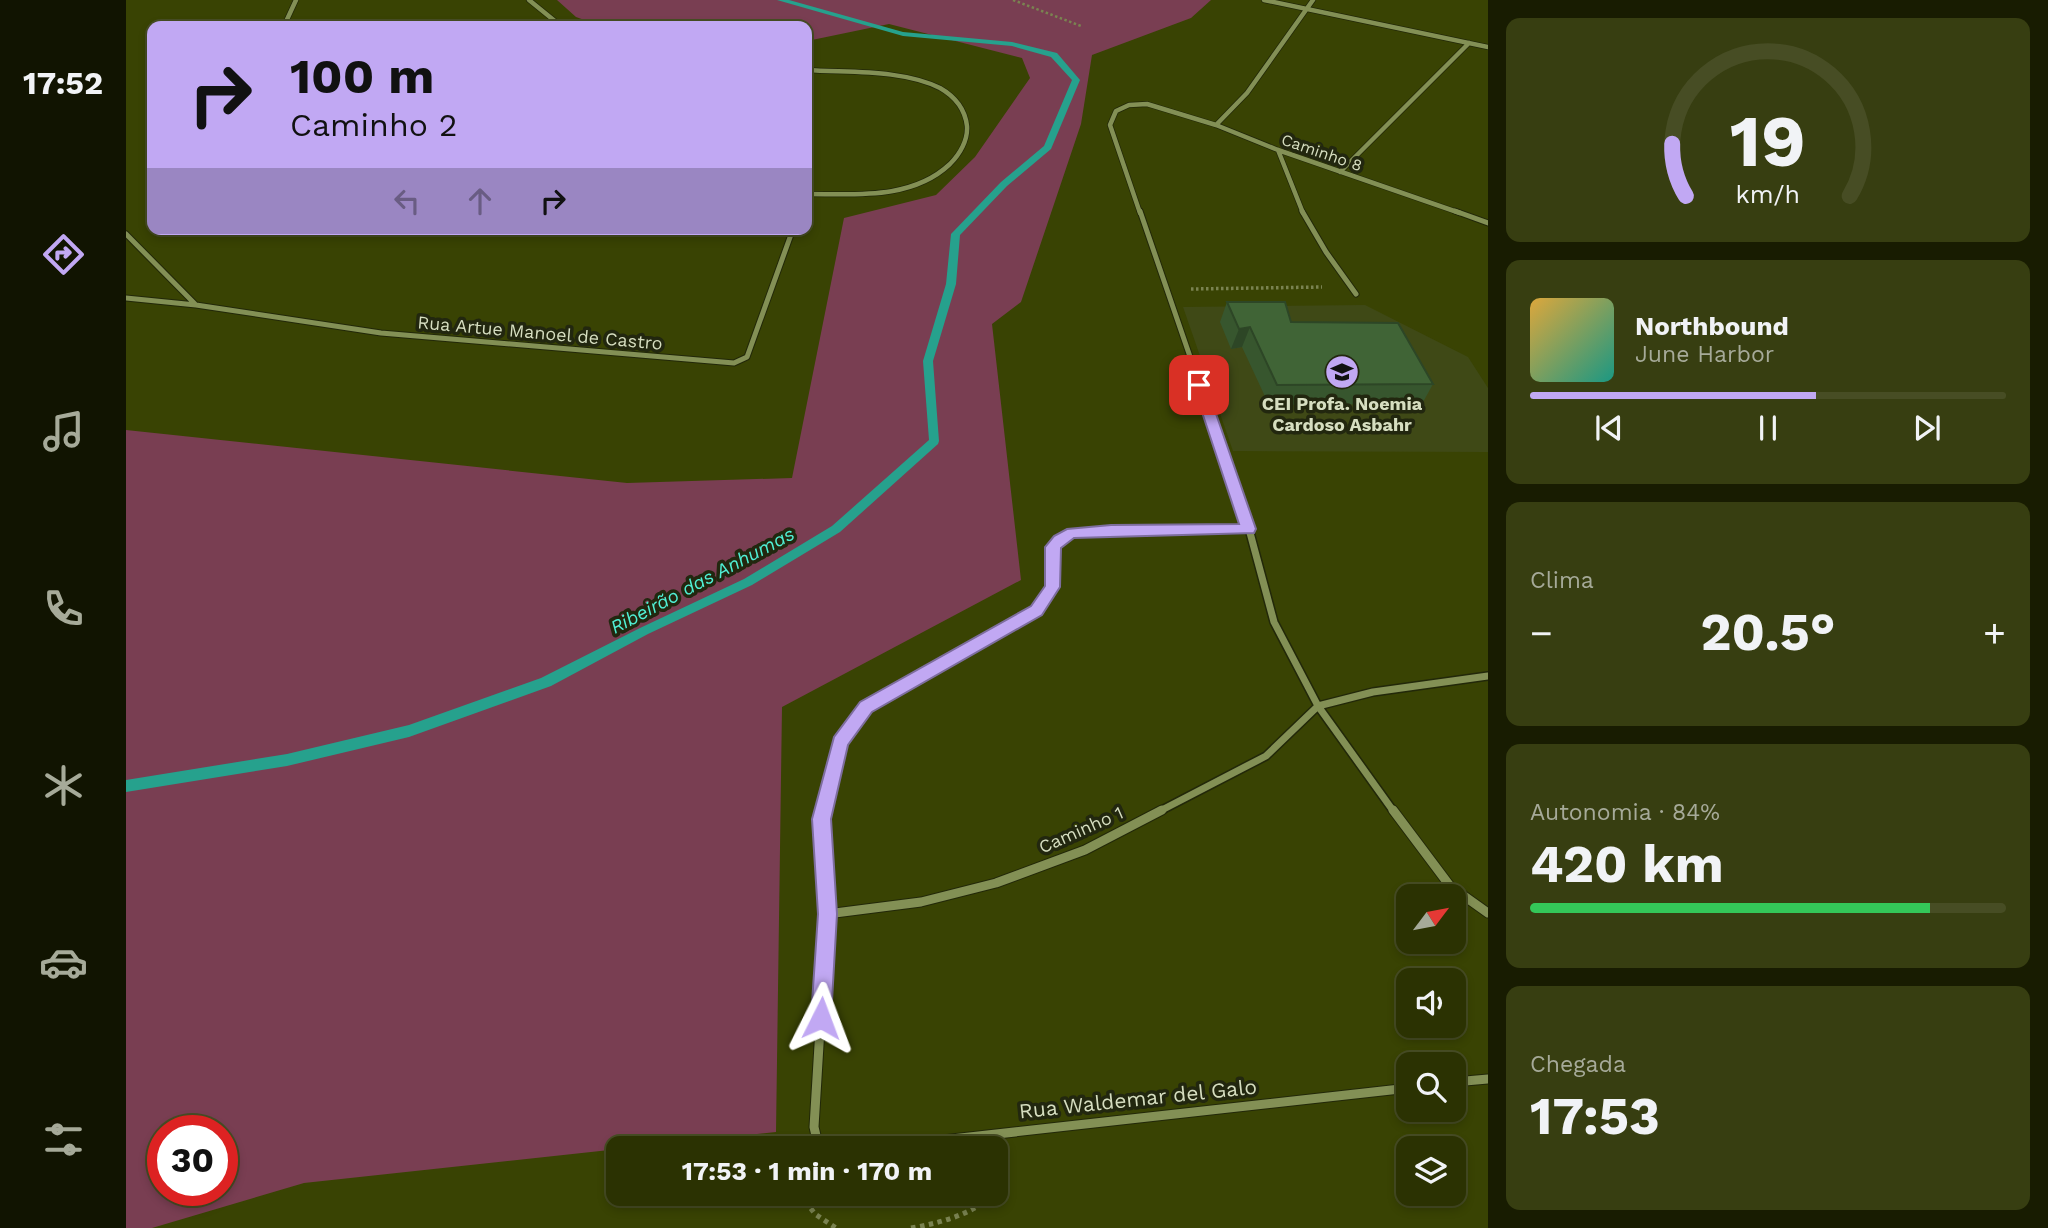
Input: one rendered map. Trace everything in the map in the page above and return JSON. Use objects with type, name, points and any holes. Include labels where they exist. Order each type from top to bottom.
[{"type":"street","points":[[286,21],[296,0]]},
{"type":"street","points":[[529,0],[555,21]]},
{"type":"street","points":[[1264,0],[1488,47]]},
{"type":"street","points":[[1216,125],[1247,93],[1313,0]]},
{"type":"street","points":[[1340,172],[1469,43]]},
{"type":"street","points":[[812,70],[920,81],[943,91],[957,101],[968,115],[969,132],[963,151],[948,167],[925,181],[898,191],[875,194],[812,194]]},
{"type":"street","name":"Caminho 8","points":[[1166,289],[1110,125],[1116,111],[1129,105],[1147,104],[1216,125],[1278,150],[1488,223]]},
{"type":"street","points":[[1278,150],[1302,211],[1326,253],[1356,293]]},
{"type":"street","points":[[126,234],[196,304]]},
{"type":"street","name":"Rua Artue Manoel de Castro","points":[[126,298],[196,304],[382,333],[734,363],[747,358],[791,235]]},
{"type":"street","points":[[1166,289],[1249,529],[1274,622],[1318,706],[1450,886],[1488,913]]},
{"type":"street","points":[[816,1136],[814,1127],[827,914],[821,819],[840,742],[866,707],[1037,611],[1053,587],[1053,547],[1072,533],[1249,529]]},
{"type":"street","points":[[1318,706],[1373,692],[1488,676]]},
{"type":"street","name":"Caminho 1","points":[[827,914],[921,902],[996,883],[1085,850],[1266,756],[1318,706]]},
{"type":"street","points":[[1466,1081],[1488,1079]]},
{"type":"street","name":"Rua Waldemar del Galo","points":[[981,1136],[1396,1088]]},
{"type":"path","points":[[1013,0],[1081,26]]},
{"type":"path","points":[[1166,289],[1351,286]]},
{"type":"path","points":[[911,1228],[949,1222],[987,1204],[1004,1188],[1009,1133]]},
{"type":"path","points":[[807,1206],[823,1225],[836,1228]]},
{"type":"shaded area","points":[[557,0],[1211,0],[1191,18],[1092,55],[1081,124],[1021,302],[992,324],[1021,580],[782,707],[776,1132],[739,1136],[606,1136],[606,1150],[304,1183],[238,1203],[238,1115],[147,1115],[147,1206],[226,1206],[152,1228],[126,1228],[126,430],[627,483],[792,478],[844,218],[936,195],[975,157],[1030,78],[1022,58],[889,24],[812,40],[812,21],[587,21],[576,17]]},
{"type":"shaded area","name":"CEI Profa. Noemia Cardoso Asbahr","points":[[1365,305],[1468,357],[1488,388],[1488,452],[1233,451],[1183,307]]},
{"type":"building","points":[[1227,302],[1285,302],[1291,322],[1398,323],[1433,384],[1277,385],[1250,327],[1239,329]]},
{"type":"waterway","name":"Ribeirão das Anhumas","points":[[126,786],[287,760],[409,731],[546,682],[644,631],[748,582],[836,529],[934,441],[928,361],[951,284],[956,234],[1004,184],[1048,147],[1076,80],[1054,55],[1012,44],[903,34],[781,0]]},
{"type":"place","name":"CEI Profa. Noemia Cardoso Asbahr","points":[[1342,372]]},
{"type":"route","points":[[821,1018],[827,914],[821,819],[840,742],[866,707],[1037,611],[1053,587],[1053,547],[1072,533],[1111,530],[1249,529],[1199,385]]}]
